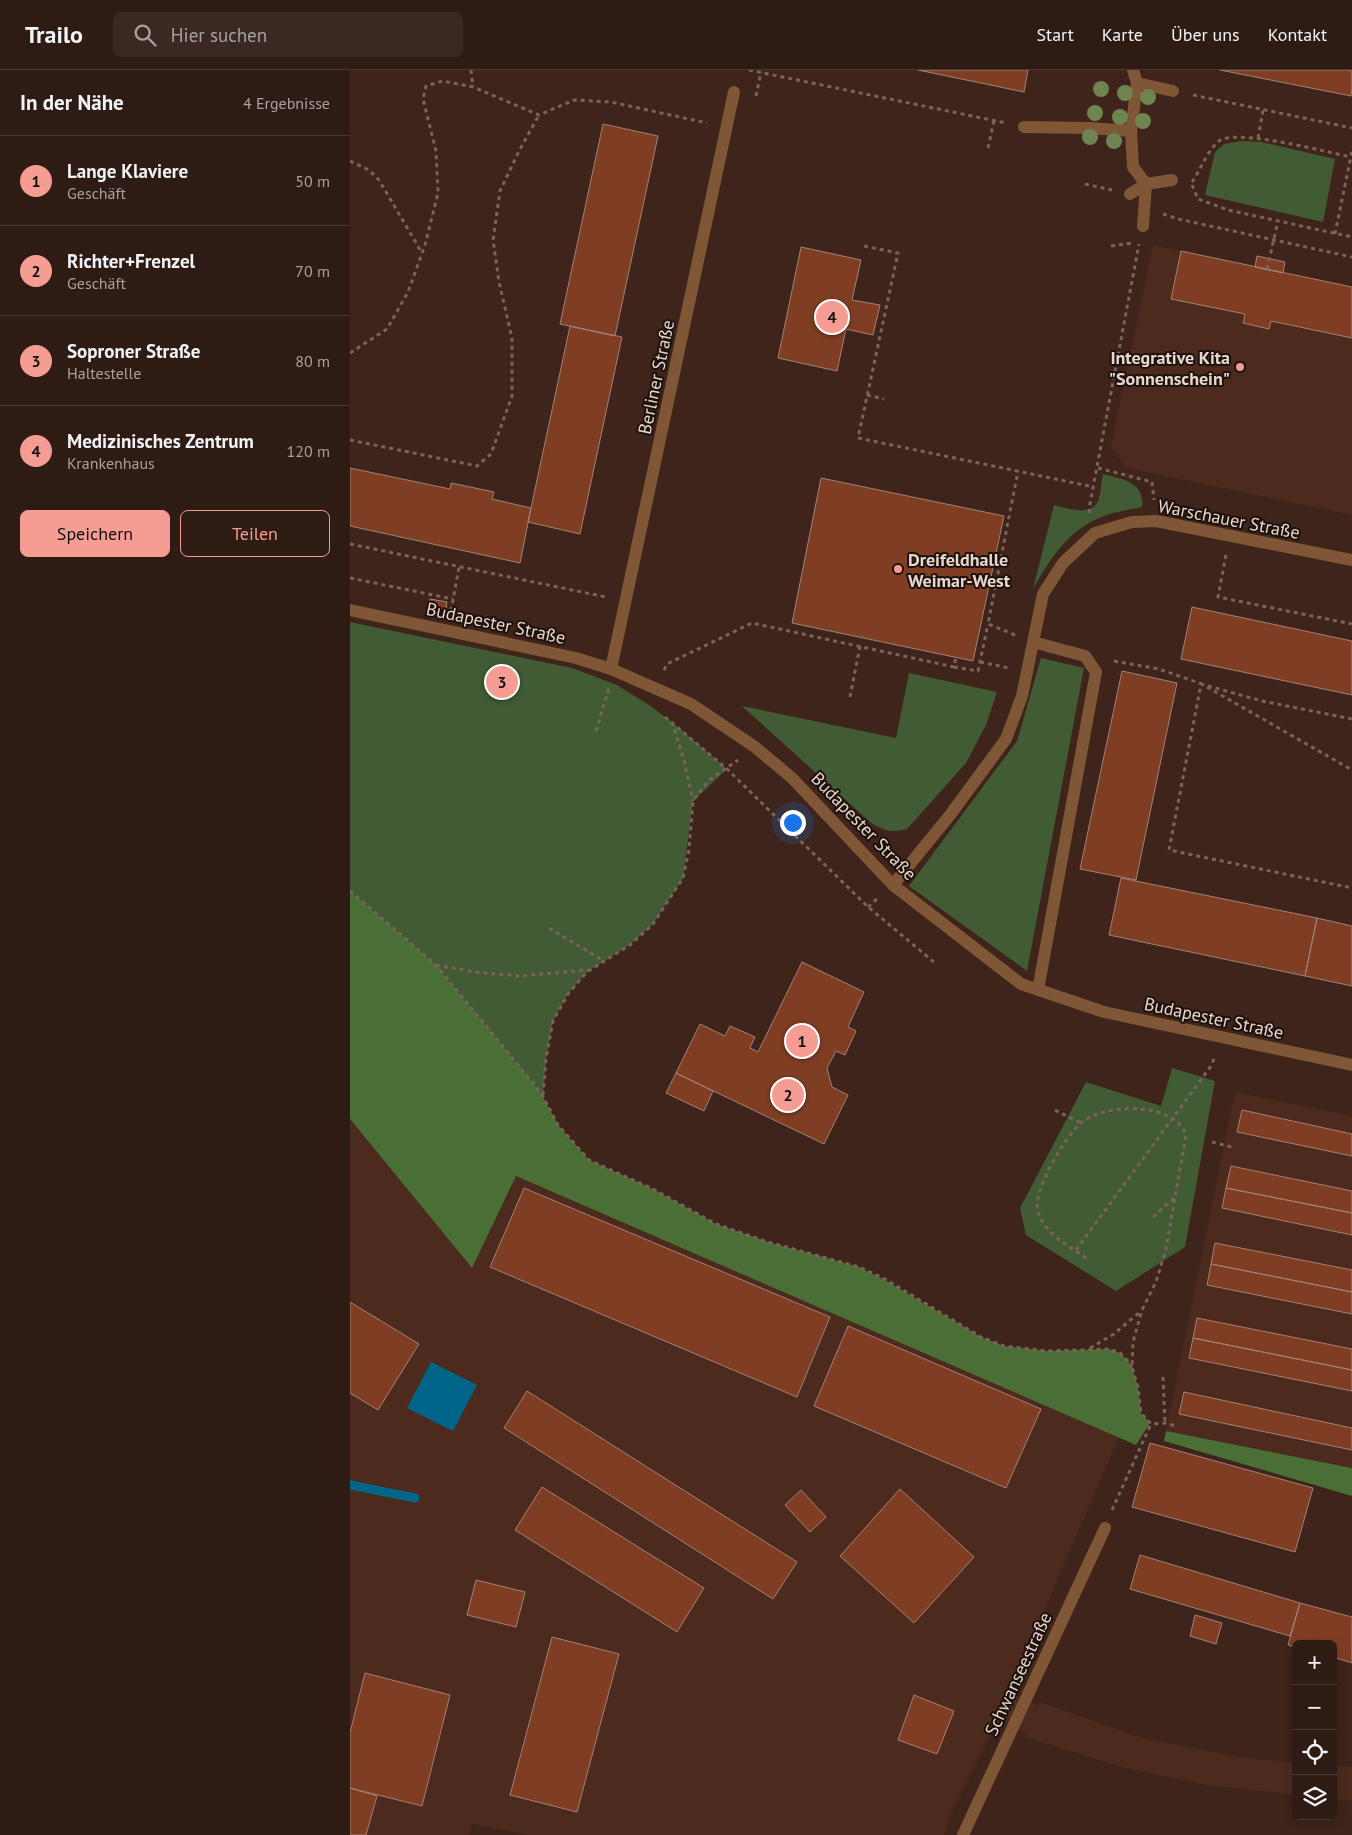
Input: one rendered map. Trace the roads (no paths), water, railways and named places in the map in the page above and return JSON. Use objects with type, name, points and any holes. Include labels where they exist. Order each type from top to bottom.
[{"type":"street","points":[[1133,70],[1137,83],[1131,131],[1133,167],[1146,184],[1150,210],[1143,226]]},
{"type":"street","points":[[1137,83],[1173,91]]},
{"type":"street","name":"Berliner Straße","points":[[612,670],[734,92]]},
{"type":"street","points":[[1024,127],[1131,131]]},
{"type":"street","points":[[1130,194],[1146,184],[1172,180]]},
{"type":"street","name":"Warschauer Straße","points":[[893,885],[950,815],[1006,739],[1022,696],[1043,594],[1064,563],[1095,534],[1132,522],[1156,521],[1352,560]]},
{"type":"street","name":"Budapester Straße","points":[[350,610],[576,658],[612,670],[691,704],[755,747],[792,778],[893,885],[1021,984],[1104,1012],[1352,1065]]},
{"type":"street","points":[[1033,642],[1085,656],[1096,672],[1038,990]]},
{"type":"street","name":"Schwanseestraße","points":[[963,1835],[1105,1528]]},
{"type":"water","points":[[431,1362],[477,1385],[453,1431],[407,1408]]},
{"type":"waterway","points":[[350,1485],[415,1498]]},
{"type":"place","name":"Medizinisches Zentrum","points":[[832,317]]},
{"type":"place","name":"Integrative Kita \"Sonnenschein\"","points":[[1240,367]]},
{"type":"place","name":"Dreifeldhalle Weimar-West","points":[[898,569]]},
{"type":"place","name":"Soproner Straße","points":[[502,682]]},
{"type":"place","name":"Lange Klaviere","points":[[802,1041]]},
{"type":"place","name":"Richter+Frenzel","points":[[788,1095]]}]
